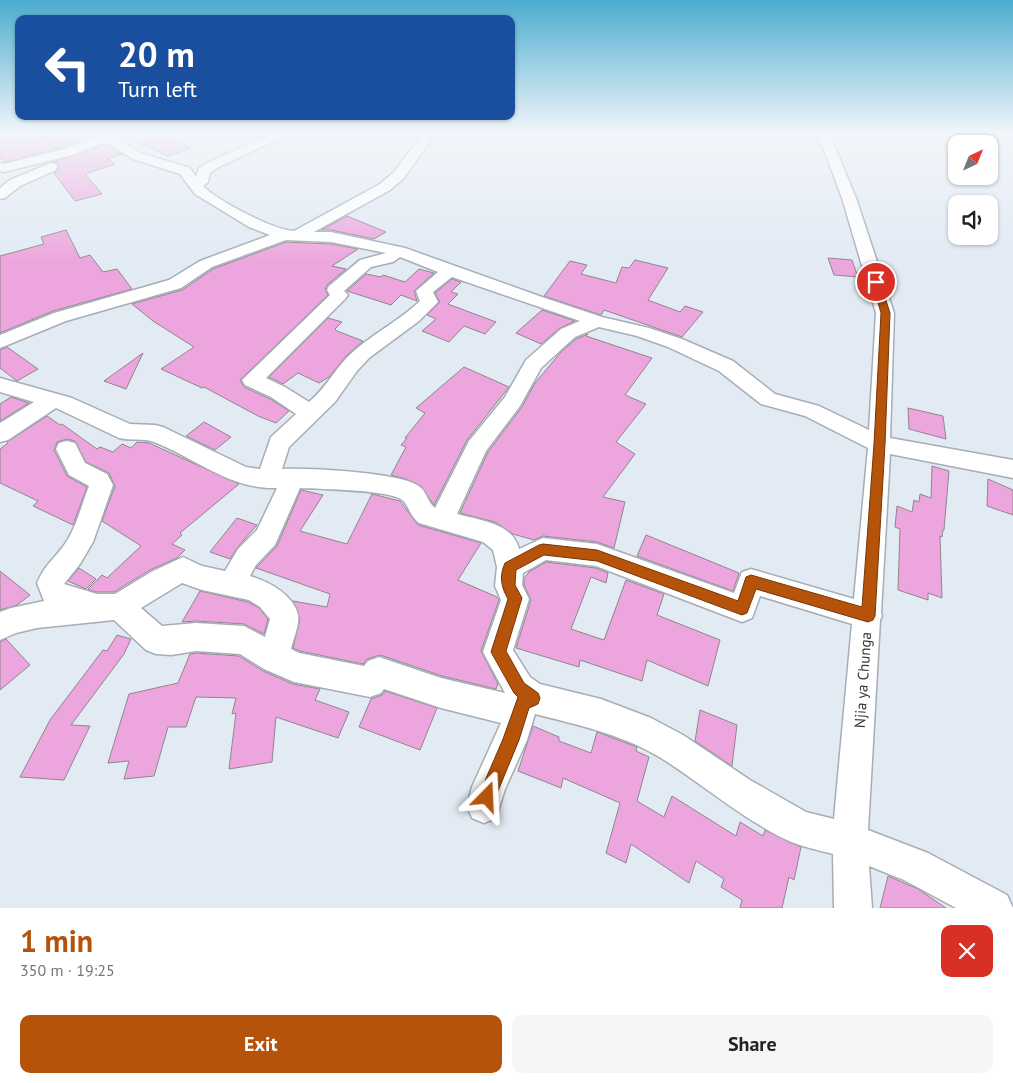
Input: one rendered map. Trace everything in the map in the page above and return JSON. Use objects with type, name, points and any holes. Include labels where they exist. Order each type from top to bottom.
[{"type":"street","points":[[0,195],[15,183],[30,176]]},
{"type":"street","points":[[189,176],[200,191],[254,224],[290,235],[331,237],[398,251],[536,301],[597,321],[643,332],[675,343],[726,366],[768,399],[812,411],[879,444],[1013,469]]},
{"type":"street","points":[[195,185],[201,182],[203,176]]},
{"type":"street","points":[[0,342],[60,317],[175,284],[206,264],[290,235],[358,203],[385,187],[397,176]]},
{"type":"street","name":"Njia ya Chunga","points":[[840,176],[885,313],[868,616],[850,841],[853,908]]},
{"type":"street","points":[[310,413],[278,392],[252,380],[339,295],[336,290],[355,271],[366,263],[386,259],[398,251]]},
{"type":"street","points":[[268,479],[279,443],[328,397],[350,366],[362,354],[399,328],[429,302],[424,291],[450,271]]},
{"type":"street","points":[[441,520],[477,447],[513,401],[534,364],[568,333],[597,321]]},
{"type":"street","points":[[0,384],[65,403],[127,432],[155,433],[242,475],[268,479],[293,478],[385,485],[408,491],[417,498],[420,510],[428,516],[492,534],[505,544],[510,567],[508,586],[515,598],[498,652],[528,700]]},
{"type":"street","points":[[0,434],[52,400]]},
{"type":"street","points":[[67,449],[77,469],[98,480],[101,485],[84,534],[72,556],[58,569],[50,584],[55,595],[97,606],[119,607],[156,640],[172,641],[196,637],[244,640],[274,659],[286,662],[294,667],[370,682],[379,672],[441,693],[507,709],[528,700],[601,716],[640,729],[672,746],[738,792],[800,828],[850,841],[915,866],[994,908]]},
{"type":"street","points":[[233,583],[247,557],[266,537],[293,478]]},
{"type":"street","points":[[510,567],[543,549],[597,555],[742,609],[751,581],[868,616]]},
{"type":"street","points":[[0,627],[11,621],[37,615],[119,607],[160,580],[183,569],[194,577],[233,583],[265,594],[285,616],[274,659]]},
{"type":"street","points":[[484,806],[489,787],[528,700]]},
{"type":"building","points":[[57,176],[87,176],[102,194],[75,201]]},
{"type":"building","points":[[347,216],[386,232],[374,239],[331,230],[321,230]]},
{"type":"building","points":[[66,230],[80,258],[90,255],[103,272],[117,269],[132,289],[53,311],[0,333],[0,256],[44,244],[41,237]]},
{"type":"building","points":[[286,242],[331,244],[358,249],[332,266],[346,269],[327,285],[325,289],[328,295],[240,380],[244,387],[270,399],[289,411],[276,423],[258,416],[204,387],[202,388],[161,369],[194,347],[153,321],[132,304],[182,290],[213,269]]},
{"type":"building","points":[[828,258],[852,260],[858,277],[834,275]]},
{"type":"building","points":[[635,260],[668,268],[648,300],[680,312],[685,306],[703,312],[682,337],[604,310],[601,315],[544,296],[570,261],[587,265],[581,274],[616,283],[622,267],[629,268]]},
{"type":"building","points":[[419,269],[434,273],[414,291],[417,301],[401,295],[391,305],[347,291],[366,274],[381,277],[383,275],[405,282]]},
{"type":"building","points":[[452,279],[461,282],[451,292],[458,294],[448,304],[496,322],[485,334],[464,326],[449,342],[422,331],[436,319],[427,315],[440,302],[435,293]]},
{"type":"building","points":[[542,310],[575,321],[560,328],[541,344],[516,333]]},
{"type":"building","points":[[328,318],[342,322],[335,329],[337,331],[363,341],[347,355],[329,377],[319,383],[298,373],[283,384],[269,377]]},
{"type":"building","points":[[588,334],[586,336],[652,358],[625,395],[646,404],[616,442],[635,454],[603,497],[625,502],[614,548],[597,542],[543,536],[534,540],[513,534],[495,522],[460,513],[488,452],[522,407],[535,383],[561,352],[576,339]]},
{"type":"building","points":[[7,347],[38,369],[17,381],[0,368],[0,350]]},
{"type":"building","points":[[143,353],[126,389],[104,381]]},
{"type":"building","points":[[464,367],[509,387],[467,440],[434,505],[421,486],[391,475],[406,447],[401,445],[425,413],[416,408]]},
{"type":"building","points":[[11,397],[29,403],[0,421],[0,404]]},
{"type":"building","points":[[908,408],[943,416],[946,439],[909,429]]},
{"type":"building","points":[[47,416],[60,425],[62,424],[97,449],[100,447],[113,452],[122,444],[131,448],[137,442],[149,443],[239,484],[180,533],[182,535],[172,544],[185,550],[177,558],[150,570],[114,592],[89,590],[102,575],[107,578],[141,546],[102,521],[115,486],[109,473],[86,462],[75,441],[67,439],[57,442],[54,450],[67,476],[87,487],[73,525],[33,506],[38,501],[0,483],[0,449],[7,442]]},
{"type":"building","points":[[204,422],[231,437],[215,450],[186,436]]},
{"type":"building","points":[[932,466],[949,471],[944,530],[942,537],[940,536],[942,598],[928,593],[928,600],[898,590],[900,529],[895,527],[897,506],[912,512],[914,500],[919,502],[920,494],[931,498]]},
{"type":"building","points":[[988,479],[1013,490],[1013,515],[987,506]]},
{"type":"building","points":[[301,490],[323,495],[300,531],[347,544],[372,494],[400,501],[418,525],[481,543],[458,580],[497,597],[499,600],[481,651],[498,684],[496,689],[442,676],[380,655],[367,659],[363,664],[293,648],[300,619],[293,601],[327,607],[330,594],[256,568],[277,546]]},
{"type":"building","points":[[237,518],[257,525],[230,559],[210,552]]},
{"type":"building","points":[[646,535],[739,573],[733,591],[637,556]]},
{"type":"building","points":[[546,562],[596,568],[608,573],[606,583],[591,577],[571,629],[604,640],[626,580],[664,594],[657,615],[720,640],[708,686],[647,660],[642,681],[580,660],[579,667],[516,648],[531,600],[524,585],[524,578],[529,572]]},
{"type":"building","points":[[79,568],[96,579],[86,589],[68,581]]},
{"type":"building","points":[[0,571],[30,595],[17,605],[0,610]]},
{"type":"building","points":[[200,591],[248,602],[259,608],[268,619],[264,634],[244,624],[182,622]]},
{"type":"building","points":[[117,635],[131,639],[124,654],[71,725],[90,726],[64,780],[20,777],[50,720],[103,650],[107,651]]},
{"type":"building","points":[[6,639],[30,665],[0,690],[0,642]]},
{"type":"building","points":[[190,654],[239,656],[263,671],[293,684],[320,689],[315,700],[349,712],[338,738],[276,717],[272,762],[229,769],[236,713],[232,714],[236,698],[196,697],[186,727],[168,727],[154,776],[124,779],[129,761],[108,763],[129,694],[178,683]]},
{"type":"building","points":[[385,691],[437,708],[420,750],[359,727],[371,699],[382,695]]},
{"type":"building","points":[[700,710],[737,725],[732,766],[695,741]]},
{"type":"building","points":[[533,726],[559,737],[559,741],[591,753],[597,732],[637,747],[636,751],[649,757],[637,801],[664,817],[672,796],[736,836],[740,822],[763,836],[765,830],[801,847],[794,880],[789,877],[782,908],[740,908],[742,900],[721,887],[724,879],[696,861],[689,883],[631,844],[626,863],[606,853],[620,803],[563,778],[561,788],[518,771]]},
{"type":"building","points":[[888,876],[918,889],[946,908],[880,908]]},
{"type":"route","points":[[487,797],[489,787],[511,740],[523,702],[532,698],[519,688],[498,652],[515,598],[508,586],[510,567],[543,549],[597,555],[742,609],[751,581],[868,616],[885,313],[876,282]]}]
